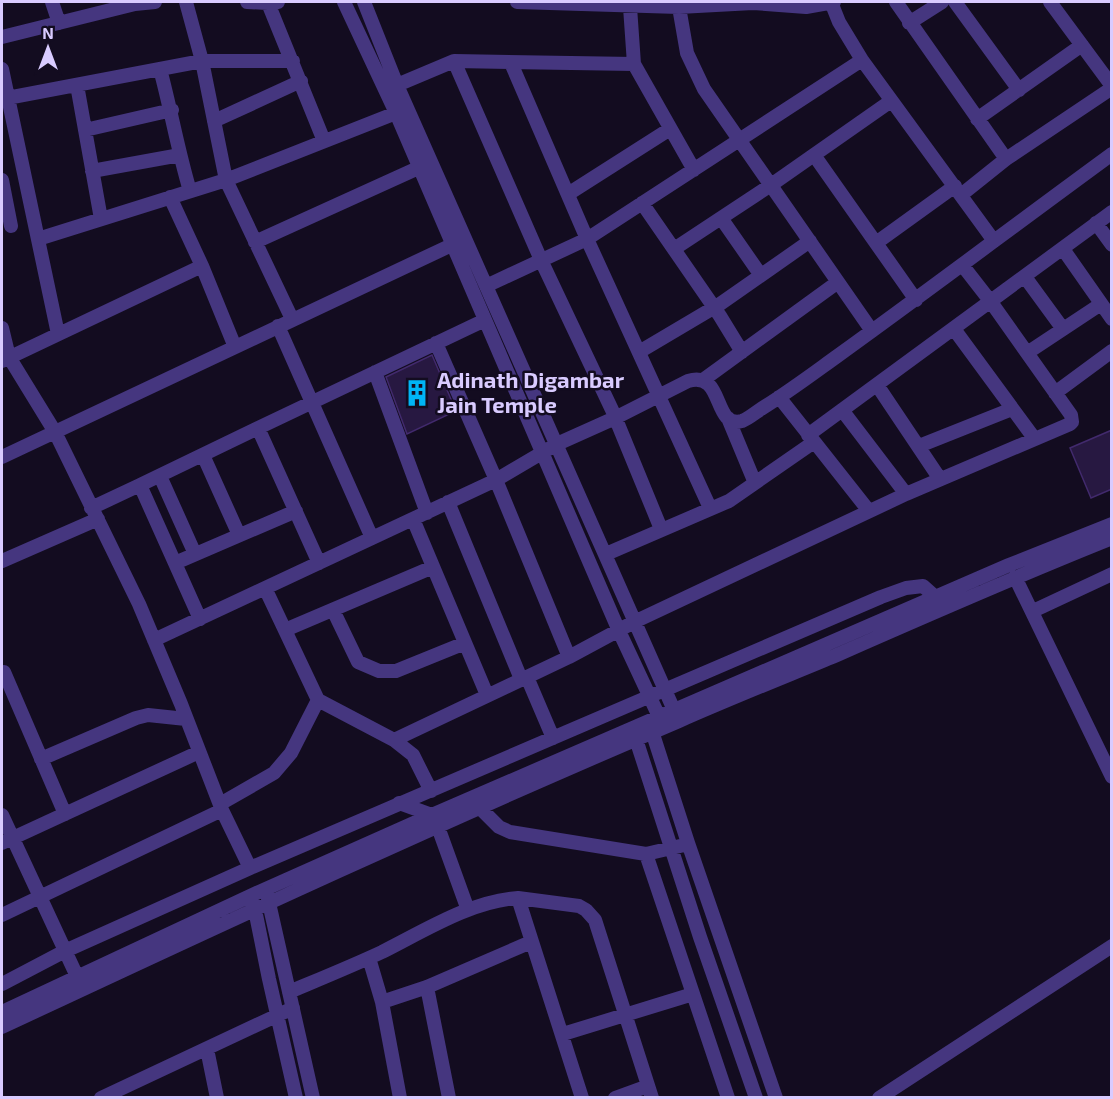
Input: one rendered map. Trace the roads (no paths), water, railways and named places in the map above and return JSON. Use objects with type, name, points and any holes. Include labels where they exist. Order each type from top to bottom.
[{"type":"street","points":[[52,2],[59,23]]},
{"type":"street","points":[[2,37],[135,4],[155,2]]},
{"type":"street","points":[[186,2],[202,61],[226,180],[292,319]]},
{"type":"street","points":[[247,2],[273,2],[324,141]]},
{"type":"street","points":[[676,715],[465,238],[425,164],[396,113],[346,4],[363,2],[398,85],[425,164],[452,244],[619,631],[650,695],[688,843],[776,1098]]},
{"type":"street","points":[[518,2],[630,7],[679,7],[753,2],[806,7],[832,2],[839,22],[862,60],[994,241]]},
{"type":"street","points":[[896,2],[1006,159]]},
{"type":"street","points":[[909,23],[942,2]]},
{"type":"street","points":[[955,2],[1019,90]]},
{"type":"street","points":[[876,243],[958,191],[1112,87],[1050,2]]},
{"type":"street","points":[[630,7],[634,64],[694,170]]},
{"type":"street","points":[[679,7],[687,53],[694,71],[872,331]]},
{"type":"street","points":[[977,119],[1082,45]]},
{"type":"street","points":[[486,286],[587,239],[862,60]]},
{"type":"street","points":[[5,99],[202,61],[293,61]]},
{"type":"street","points":[[398,85],[454,61],[634,64]]},
{"type":"street","points":[[454,61],[541,260],[615,418],[661,529]]},
{"type":"street","points":[[511,63],[587,239],[710,508]]},
{"type":"street","points":[[2,69],[5,99],[58,334]]},
{"type":"street","points":[[160,69],[172,110],[180,155],[190,191]]},
{"type":"street","points":[[214,120],[301,81]]},
{"type":"street","points":[[77,85],[101,219]]},
{"type":"street","points":[[674,249],[891,101]]},
{"type":"street","points":[[85,130],[172,110]]},
{"type":"street","points":[[38,239],[226,180],[396,113]]},
{"type":"street","points":[[568,194],[670,129]]},
{"type":"street","points":[[92,171],[180,155]]},
{"type":"street","points":[[814,155],[916,300]]},
{"type":"street","points":[[728,418],[735,422],[743,421],[779,397],[1110,159]]},
{"type":"street","points":[[255,242],[425,164]]},
{"type":"street","points":[[2,180],[6,227],[34,221]]},
{"type":"street","points":[[170,197],[202,266],[235,347]]},
{"type":"street","points":[[642,203],[742,352]]},
{"type":"street","points":[[606,554],[739,495],[811,438],[842,410],[1112,212]]},
{"type":"street","points":[[721,218],[760,274]]},
{"type":"street","points":[[1096,223],[1112,245]]},
{"type":"street","points":[[2,457],[465,238]]},
{"type":"street","points":[[639,352],[714,308],[810,241]]},
{"type":"street","points":[[1063,249],[1112,320]]},
{"type":"street","points":[[5,359],[202,266]]},
{"type":"street","points":[[394,740],[569,657],[634,622],[869,511],[1072,422],[1071,415],[963,266]]},
{"type":"street","points":[[1025,277],[1063,329]]},
{"type":"street","points":[[703,380],[838,282]]},
{"type":"street","points":[[1027,353],[1101,304]]},
{"type":"street","points":[[2,561],[95,513],[140,485],[485,320]]},
{"type":"street","points":[[278,326],[372,538]]},
{"type":"street","points":[[2,328],[5,359],[55,432],[95,513],[154,640],[221,807],[250,868]]},
{"type":"street","points":[[954,329],[1034,438]]},
{"type":"street","points":[[436,343],[496,480],[569,657]]},
{"type":"street","points":[[1055,393],[1112,351]]},
{"type":"street","points":[[375,372],[427,513]]},
{"type":"street","points":[[154,640],[496,480],[557,444],[695,379],[710,383],[728,418],[755,483]]},
{"type":"street","points":[[877,385],[940,479]]},
{"type":"street","points":[[779,397],[869,511]]},
{"type":"street","points":[[919,446],[1012,409]]},
{"type":"street","points":[[842,410],[906,494]]},
{"type":"street","points":[[258,429],[319,563]]},
{"type":"street","points":[[203,455],[239,535]]},
{"type":"street","points":[[160,476],[195,554]]},
{"type":"street","points":[[140,485],[200,619]]},
{"type":"street","points":[[448,502],[524,678],[553,738]]},
{"type":"street","points":[[175,563],[296,511]]},
{"type":"street","points":[[413,519],[487,695]]},
{"type":"street","points":[[2,1012],[80,983],[435,821],[676,715],[943,602],[1112,524]]},
{"type":"street","points":[[973,588],[1015,577],[1112,538]]},
{"type":"street","points":[[285,630],[433,567]]},
{"type":"street","points":[[1033,612],[1112,574]]},
{"type":"street","points":[[1015,577],[1112,777]]},
{"type":"street","points":[[2,984],[65,951],[250,868],[822,621],[906,588],[923,586],[943,602]]},
{"type":"street","points":[[265,588],[318,700],[394,740],[413,755],[415,797],[435,821],[468,910]]},
{"type":"street","points":[[333,610],[358,662],[379,671],[396,671],[465,643]]},
{"type":"street","points":[[4,672],[65,814]]},
{"type":"street","points":[[2,915],[221,807],[274,773],[293,749],[318,700]]},
{"type":"street","points":[[41,759],[135,718],[184,713]]},
{"type":"street","points":[[435,821],[480,808],[634,734]]},
{"type":"street","points":[[634,734],[700,937],[756,1098]]},
{"type":"street","points":[[7,841],[199,752]]},
{"type":"street","points":[[480,808],[499,827],[510,832],[646,854],[688,843]]},
{"type":"street","points":[[2,816],[7,841],[39,896],[80,983]]},
{"type":"street","points":[[646,854],[728,1098]]},
{"type":"street","points":[[268,896],[313,1098]]},
{"type":"street","points":[[289,992],[369,958],[468,910],[518,898],[579,906],[595,920],[650,1092],[615,1098]]},
{"type":"street","points":[[518,898],[582,1098]]},
{"type":"street","points":[[254,902],[296,1098]]},
{"type":"street","points":[[676,945],[700,937]]},
{"type":"street","points":[[382,1002],[427,987],[531,942]]},
{"type":"street","points":[[879,1098],[1112,946]]},
{"type":"street","points":[[369,958],[382,1002],[397,1097]]},
{"type":"street","points":[[2,1028],[80,983]]},
{"type":"street","points":[[427,987],[449,1098]]},
{"type":"street","points":[[563,1035],[693,994]]},
{"type":"street","points":[[101,1098],[123,1092],[293,1008]]},
{"type":"street","points":[[207,1049],[216,1098]]},
{"type":"place","name":"Adinath Digambar Jain Temple","points":[[417,393]]}]
